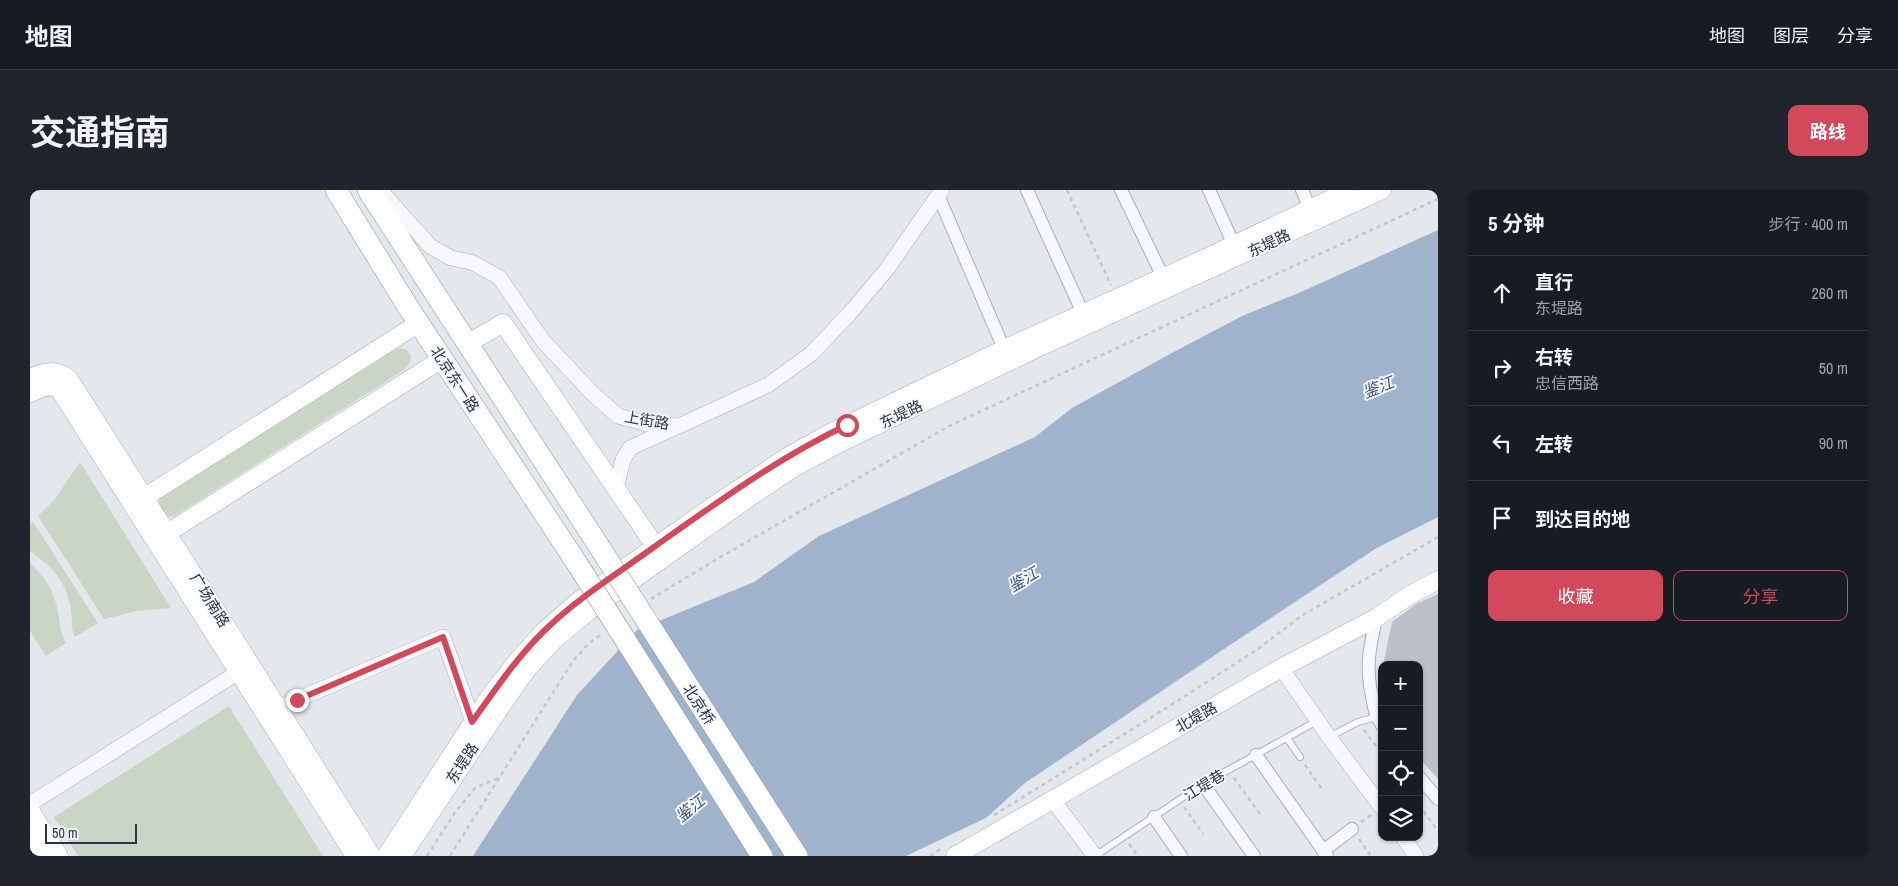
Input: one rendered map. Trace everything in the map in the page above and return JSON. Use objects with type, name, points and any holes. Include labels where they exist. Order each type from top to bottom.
[{"type":"highway","name":"北京东一路","points":[[336,190],[442,359],[578,565]]},
{"type":"highway","name":"北京东一路","points":[[368,190],[602,552]]},
{"type":"highway","name":"北京桥","points":[[602,552],[797,856]]},
{"type":"highway","name":"北京桥","points":[[578,565],[762,856]]},
{"type":"main road","name":"东堤路","points":[[1085,319],[1116,297],[1234,245],[1350,190]]},
{"type":"main road","name":"东堤路","points":[[402,856],[478,738],[527,669],[554,640],[660,552],[786,456],[830,433],[1085,319],[1382,190]]},
{"type":"main road","points":[[466,344],[503,322],[660,552]]},
{"type":"main road","points":[[139,501],[419,323]]},
{"type":"main road","points":[[162,537],[442,359]]},
{"type":"main road","name":"广场南路","points":[[30,378],[47,372],[60,372],[69,379],[139,501],[245,668],[355,856]]},
{"type":"main road","name":"广场南路","points":[[30,393],[49,386],[56,386],[139,501]]},
{"type":"main road","name":"东堤路","points":[[386,856],[472,722],[517,660],[545,630],[581,599],[660,552]]},
{"type":"main road","name":"北堤路","points":[[952,849],[986,837],[1281,668],[1376,618],[1410,595],[1438,580]]},
{"type":"main road","name":"广场南路","points":[[245,668],[278,708],[372,856]]},
{"type":"main road","points":[[30,810],[59,856]]},
{"type":"main road","points":[[30,837],[42,856]]},
{"type":"street","name":"上街路","points":[[380,190],[430,246],[451,258],[471,262],[499,276],[543,341],[594,395],[618,416],[648,424],[679,426],[768,385],[811,354],[849,314],[887,269],[940,193]]},
{"type":"street","points":[[1027,190],[1085,319]]},
{"type":"street","points":[[1121,190],[1163,277]]},
{"type":"street","points":[[1208,190],[1234,245]]},
{"type":"street","points":[[1302,190],[1310,208]]},
{"type":"street","points":[[940,193],[1007,355]]},
{"type":"street","points":[[616,488],[623,460],[630,448],[679,426]]},
{"type":"street","points":[[1376,618],[1369,653],[1368,677],[1378,717]]},
{"type":"street","points":[[278,708],[443,637],[472,722]]},
{"type":"street","points":[[30,804],[245,668]]},
{"type":"street","points":[[1281,668],[1378,803]]},
{"type":"street","points":[[1256,756],[1325,853],[1352,829]]},
{"type":"street","points":[[1423,782],[1438,799]]},
{"type":"street","points":[[1203,784],[1254,856]]},
{"type":"street","points":[[1052,799],[1095,856]]},
{"type":"street","points":[[1154,817],[1181,856]]},
{"type":"street","points":[[971,856],[986,837]]},
{"type":"street","points":[[1406,841],[1416,856]]},
{"type":"lane","name":"江堤巷","points":[[1095,856],[1203,784],[1318,721]]},
{"type":"lane","points":[[1329,737],[1358,722],[1378,721]]},
{"type":"lane","points":[[1287,738],[1300,757]]},
{"type":"path","points":[[1067,190],[1116,297]]},
{"type":"path","points":[[651,599],[949,426],[1438,199]]},
{"type":"path","points":[[989,818],[1258,649],[1301,616],[1438,537]]},
{"type":"path","points":[[450,856],[572,661],[589,643],[604,632]]},
{"type":"path","points":[[1358,722],[1380,751]]},
{"type":"path","points":[[1300,757],[1322,789]]},
{"type":"path","points":[[1228,770],[1260,814]]},
{"type":"path","points":[[427,856],[456,811],[475,788],[500,777]]},
{"type":"path","points":[[1179,800],[1203,834]]},
{"type":"path","points":[[1423,810],[1438,830]]},
{"type":"path","points":[[1124,837],[1138,856]]},
{"type":"path","points":[[930,856],[952,849]]},
{"type":"green space","points":[[400,348],[407,350],[411,356],[410,362],[404,370],[173,517],[166,516],[158,505],[160,498]]},
{"type":"green space","points":[[80,462],[171,608],[137,611],[104,619],[38,516],[55,499]]},
{"type":"green space","points":[[33,522],[98,623],[75,637],[69,600],[62,583],[46,564],[30,551],[30,524]]},
{"type":"green space","points":[[30,563],[43,577],[53,594],[66,643],[46,656],[30,631]]},
{"type":"green space","points":[[229,706],[323,856],[78,856],[54,817]]},
{"type":"water","name":"鉴江","points":[[1438,230],[1438,517],[1375,549],[1230,645],[1025,783],[986,818],[906,856],[473,856],[577,695],[637,630],[754,582],[819,536],[1035,437],[1072,408],[1242,316],[1301,292]]},
{"type":"building","points":[[1438,594],[1438,779],[1423,762],[1423,661],[1384,661],[1392,622],[1416,604]]},
{"type":"route","points":[[297,700],[443,637],[472,722],[517,660],[545,630],[581,599],[786,456],[847,425]]}]
